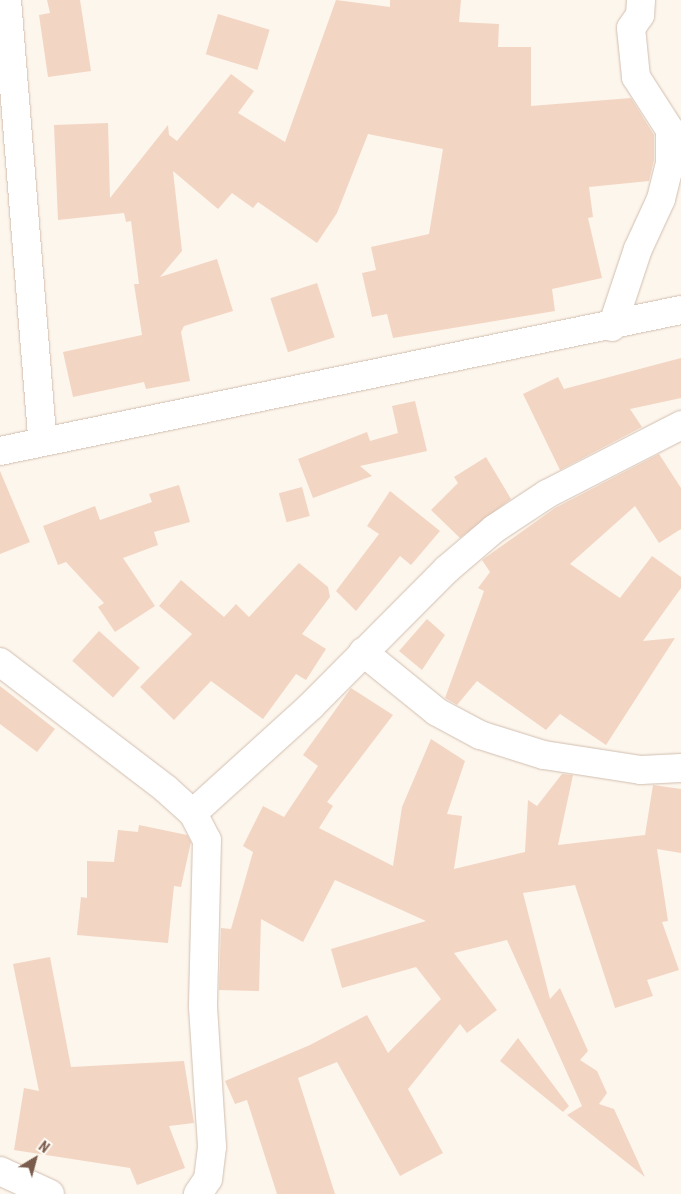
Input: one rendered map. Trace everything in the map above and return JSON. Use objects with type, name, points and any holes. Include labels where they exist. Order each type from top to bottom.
[{"type":"street","points":[[8,0],[42,439]]},
{"type":"street","points":[[612,327],[638,249],[661,199],[670,162],[670,130],[636,77],[631,28],[640,15],[641,0]]},
{"type":"street","points":[[0,451],[42,439],[612,327],[681,310]]},
{"type":"street","points":[[193,813],[312,706],[363,652],[494,529],[547,494],[681,425]]},
{"type":"street","points":[[363,652],[438,712],[480,735],[544,755],[640,770],[681,768]]},
{"type":"street","points":[[0,662],[193,813],[207,840],[203,1007],[212,1147],[208,1178],[198,1194]]},
{"type":"street","points":[[0,1171],[50,1194]]},
{"type":"building","points":[[47,0],[80,0],[91,71],[48,77],[39,15],[50,13]]},
{"type":"building","points":[[336,0],[390,7],[390,0],[461,0],[459,22],[499,24],[498,47],[531,47],[531,106],[631,98],[654,135],[654,160],[649,181],[589,187],[593,217],[588,218],[602,278],[552,289],[555,311],[393,338],[387,314],[372,317],[362,273],[376,270],[371,247],[429,234],[443,149],[368,134],[337,213],[317,243],[258,202],[253,208],[232,193],[218,209],[173,171],[182,251],[160,277],[217,259],[233,311],[184,326],[181,332],[190,381],[146,389],[144,382],[73,397],[63,352],[142,335],[134,284],[139,284],[131,221],[126,222],[124,213],[58,220],[54,125],[108,123],[110,198],[168,125],[169,135],[177,141],[231,74],[254,91],[238,113],[285,142]]},
{"type":"building","points":[[218,14],[270,30],[257,70],[206,54]]},
{"type":"building","points":[[317,283],[335,337],[288,352],[270,298]]},
{"type":"building","points":[[681,358],[681,398],[630,409],[642,427],[560,470],[523,394],[558,377],[564,389]]},
{"type":"building","points":[[415,401],[427,451],[360,466],[372,476],[313,498],[298,459],[367,432],[370,441],[398,433],[392,406]]},
{"type":"building","points":[[659,454],[681,488],[681,529],[659,543],[635,506],[570,564],[620,598],[652,556],[681,577],[681,588],[643,641],[675,638],[606,745],[560,714],[546,730],[477,681],[457,705],[445,698],[484,591],[478,588],[490,572],[482,560],[555,508]]},
{"type":"building","points":[[486,457],[511,499],[460,538],[431,510],[458,483],[454,477]]},
{"type":"building","points":[[0,471],[30,542],[0,554]]},
{"type":"building","points":[[179,485],[190,522],[154,532],[158,545],[123,558],[155,606],[115,632],[98,607],[104,603],[66,562],[58,565],[43,526],[95,506],[100,520],[152,502],[149,494]]},
{"type":"building","points":[[302,487],[310,516],[287,522],[279,493]]},
{"type":"building","points":[[390,491],[440,531],[411,565],[400,556],[356,611],[336,591],[379,534],[367,526]]},
{"type":"building","points":[[299,563],[328,587],[330,597],[302,634],[326,649],[306,680],[296,674],[263,719],[211,681],[174,720],[140,687],[192,634],[159,606],[181,580],[224,617],[236,604],[249,617]]},
{"type":"building","points":[[427,619],[445,635],[422,670],[399,651]]},
{"type":"building","points":[[99,631],[140,668],[113,698],[72,661]]},
{"type":"building","points":[[0,686],[55,729],[37,752],[0,724]]},
{"type":"building","points":[[351,688],[393,715],[327,802],[333,806],[319,828],[393,866],[402,807],[431,739],[465,761],[447,814],[462,816],[454,869],[525,852],[528,800],[537,806],[562,774],[573,775],[558,845],[645,835],[653,785],[681,789],[681,853],[657,849],[668,921],[662,922],[679,970],[647,980],[653,996],[615,1008],[575,885],[523,893],[550,999],[560,988],[588,1051],[580,1060],[597,1071],[607,1093],[599,1104],[614,1109],[645,1177],[567,1115],[582,1106],[507,940],[454,953],[497,1010],[467,1033],[460,1024],[408,1089],[443,1153],[400,1176],[337,1062],[298,1078],[335,1194],[277,1194],[247,1100],[235,1104],[225,1081],[310,1045],[367,1015],[388,1053],[441,999],[416,967],[342,988],[331,949],[426,921],[335,880],[303,942],[261,919],[259,991],[219,990],[221,928],[231,929],[253,852],[243,846],[263,806],[284,817],[318,766],[303,755]]},
{"type":"building","points":[[139,825],[187,835],[191,842],[181,887],[174,886],[168,943],[77,935],[81,897],[87,898],[87,861],[114,862],[118,830],[138,832]]},
{"type":"building","points":[[50,957],[71,1067],[184,1061],[194,1123],[169,1126],[185,1168],[137,1185],[130,1168],[14,1150],[24,1088],[39,1091],[13,964]]},
{"type":"building","points":[[518,1038],[569,1106],[563,1112],[500,1061]]}]
